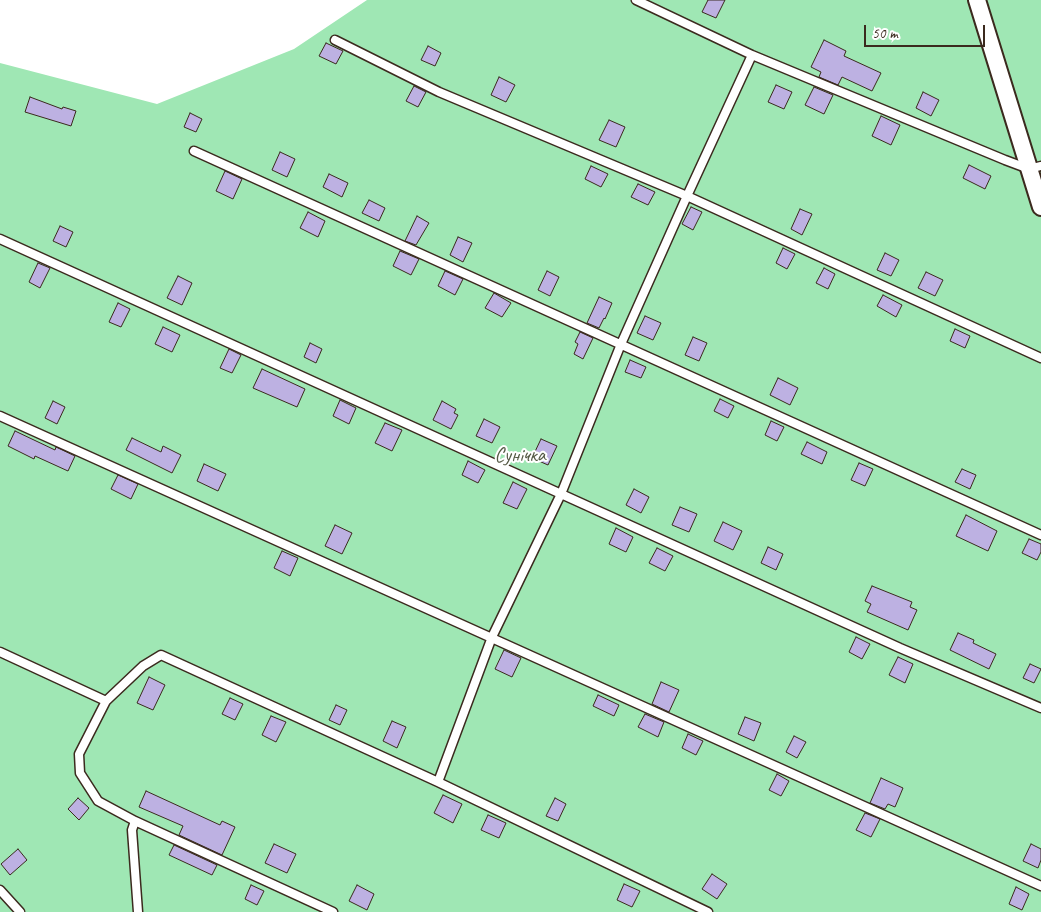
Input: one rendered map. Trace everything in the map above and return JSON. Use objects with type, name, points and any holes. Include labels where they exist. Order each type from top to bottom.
[{"type":"street","points":[[977,0],[1035,168],[1041,207]]},
{"type":"lane","points":[[636,0],[752,55],[1035,168]]},
{"type":"lane","points":[[335,40],[439,92],[687,196],[1041,358]]},
{"type":"lane","points":[[438,782],[492,637],[561,494],[621,344],[752,55]]},
{"type":"lane","points":[[194,151],[1041,535]]},
{"type":"lane","points":[[0,239],[900,648],[1041,708]]},
{"type":"lane","points":[[0,416],[1041,886]]},
{"type":"lane","points":[[0,652],[106,701]]},
{"type":"lane","points":[[333,912],[135,821],[98,801],[80,773],[79,754],[106,701],[143,666],[161,655],[438,782],[708,912]]},
{"type":"lane","points":[[135,821],[132,830],[138,912]]},
{"type":"lane","points":[[0,890],[20,912]]},
{"type":"green space","name":"Сунічка","points":[[367,0],[1041,0],[1041,912],[0,912],[0,63],[157,104],[294,49]]},
{"type":"building","points":[[708,0],[725,0],[716,18],[702,12]]},
{"type":"building","points":[[824,40],[846,51],[844,56],[881,73],[872,91],[842,77],[838,85],[819,77],[821,72],[811,67]]},
{"type":"building","points":[[326,43],[343,51],[336,64],[319,56]]},
{"type":"building","points":[[428,46],[441,53],[435,66],[421,60]]},
{"type":"building","points":[[499,77],[515,85],[506,102],[491,95]]},
{"type":"building","points":[[776,85],[792,92],[784,109],[768,102]]},
{"type":"building","points":[[414,86],[426,92],[418,107],[406,101]]},
{"type":"building","points":[[814,87],[833,95],[824,114],[805,105]]},
{"type":"building","points":[[923,92],[939,100],[931,116],[916,108]]},
{"type":"building","points":[[30,97],[62,109],[63,107],[76,111],[71,126],[25,112]]},
{"type":"building","points":[[190,113],[202,119],[196,132],[184,127]]},
{"type":"building","points":[[881,116],[900,125],[891,145],[872,136]]},
{"type":"building","points":[[609,120],[625,127],[616,147],[599,140]]},
{"type":"building","points":[[280,152],[295,159],[287,177],[272,170]]},
{"type":"building","points":[[969,165],[991,176],[985,189],[963,178]]},
{"type":"building","points":[[591,166],[608,174],[601,187],[585,179]]},
{"type":"building","points":[[225,171],[242,179],[233,199],[216,191]]},
{"type":"building","points":[[329,174],[348,183],[342,197],[323,187]]},
{"type":"building","points":[[638,184],[655,192],[648,205],[631,197]]},
{"type":"building","points":[[369,200],[385,208],[379,221],[362,213]]},
{"type":"building","points":[[691,207],[702,212],[693,230],[682,224]]},
{"type":"building","points":[[800,209],[812,214],[802,235],[791,229]]},
{"type":"building","points":[[308,212],[325,221],[318,237],[300,228]]},
{"type":"building","points":[[417,216],[429,223],[416,245],[405,241]]},
{"type":"building","points":[[60,226],[73,232],[66,247],[53,241]]},
{"type":"building","points":[[458,237],[472,243],[463,262],[450,255]]},
{"type":"building","points":[[783,248],[795,254],[787,269],[776,263]]},
{"type":"building","points":[[400,251],[419,259],[411,275],[393,266]]},
{"type":"building","points":[[885,253],[899,260],[891,276],[877,270]]},
{"type":"building","points":[[38,263],[50,268],[40,288],[29,282]]},
{"type":"building","points":[[824,268],[835,274],[828,289],[816,283]]},
{"type":"building","points":[[445,271],[463,279],[455,295],[438,286]]},
{"type":"building","points":[[547,271],[559,277],[550,296],[538,290]]},
{"type":"building","points":[[926,272],[943,280],[935,296],[918,288]]},
{"type":"building","points":[[178,276],[192,283],[182,305],[167,298]]},
{"type":"building","points":[[494,293],[511,303],[502,317],[485,308]]},
{"type":"building","points":[[883,295],[902,305],[896,317],[877,306]]},
{"type":"building","points":[[599,297],[612,303],[599,328],[587,323]]},
{"type":"building","points":[[118,303],[130,309],[121,327],[109,322]]},
{"type":"building","points":[[645,316],[661,323],[653,340],[637,333]]},
{"type":"building","points":[[163,327],[180,335],[172,352],[155,344]]},
{"type":"building","points":[[955,329],[970,336],[965,348],[950,341]]},
{"type":"building","points":[[580,332],[593,338],[583,359],[574,354],[578,344],[575,342]]},
{"type":"building","points":[[693,337],[707,343],[699,361],[685,355]]},
{"type":"building","points":[[310,343],[322,349],[316,363],[304,357]]},
{"type":"building","points":[[229,349],[241,355],[232,373],[220,368]]},
{"type":"building","points":[[630,360],[646,367],[641,378],[625,372]]},
{"type":"building","points":[[262,369],[305,389],[297,407],[253,388]]},
{"type":"building","points":[[778,378],[798,388],[790,405],[770,395]]},
{"type":"building","points":[[720,399],[734,406],[728,418],[714,411]]},
{"type":"building","points":[[340,400],[356,408],[349,424],[333,416]]},
{"type":"building","points":[[53,401],[65,407],[57,424],[45,418]]},
{"type":"building","points":[[442,401],[456,409],[454,413],[458,415],[451,429],[433,420]]},
{"type":"building","points":[[484,419],[500,427],[492,443],[476,436]]},
{"type":"building","points":[[771,421],[784,427],[777,441],[765,435]]},
{"type":"building","points":[[385,423],[402,430],[392,451],[375,443]]},
{"type":"building","points":[[15,431],[55,450],[56,447],[75,456],[68,471],[35,456],[34,459],[8,446]]},
{"type":"building","points":[[132,438],[161,452],[163,446],[181,455],[172,473],[126,450]]},
{"type":"building","points":[[541,439],[557,446],[548,465],[532,458]]},
{"type":"building","points":[[807,442],[827,452],[822,464],[801,454]]},
{"type":"building","points":[[468,461],[485,470],[478,483],[462,475]]},
{"type":"building","points":[[859,463],[873,469],[865,486],[851,480]]},
{"type":"building","points":[[204,464],[226,474],[218,491],[197,481]]},
{"type":"building","points":[[962,469],[976,475],[970,489],[955,482]]},
{"type":"building","points":[[118,475],[138,484],[131,499],[111,489]]},
{"type":"building","points":[[513,482],[527,489],[517,509],[503,503]]},
{"type":"building","points":[[634,489],[649,497],[641,513],[626,505]]},
{"type":"building","points":[[680,507],[697,514],[689,532],[672,525]]},
{"type":"building","points":[[966,515],[997,531],[988,551],[956,536]]},
{"type":"building","points":[[723,522],[742,531],[733,550],[714,541]]},
{"type":"building","points":[[335,525],[352,533],[342,554],[325,546]]},
{"type":"building","points":[[616,528],[633,537],[626,552],[609,544]]},
{"type":"building","points":[[1029,539],[1041,544],[1041,552],[1037,560],[1022,553]]},
{"type":"building","points":[[768,547],[783,554],[776,570],[761,563]]},
{"type":"building","points":[[657,548],[673,556],[665,571],[649,563]]},
{"type":"building","points":[[282,551],[298,558],[290,576],[274,568]]},
{"type":"building","points":[[872,586],[912,602],[910,607],[917,610],[908,630],[867,612],[871,604],[865,601]]},
{"type":"building","points":[[958,633],[974,640],[973,643],[996,654],[989,669],[950,650]]},
{"type":"building","points":[[856,637],[870,644],[862,659],[849,652]]},
{"type":"building","points":[[504,650],[521,658],[512,677],[495,669]]},
{"type":"building","points":[[898,657],[913,664],[905,683],[889,675]]},
{"type":"building","points":[[1030,664],[1041,669],[1034,683],[1023,678]]},
{"type":"building","points":[[149,677],[165,685],[153,710],[137,703]]},
{"type":"building","points":[[661,682],[679,690],[669,712],[652,704]]},
{"type":"building","points":[[598,695],[619,705],[614,716],[593,706]]},
{"type":"building","points":[[230,698],[243,704],[235,720],[222,714]]},
{"type":"building","points":[[336,705],[347,710],[340,725],[329,720]]},
{"type":"building","points":[[645,714],[664,722],[658,737],[638,727]]},
{"type":"building","points":[[271,716],[286,722],[276,742],[262,735]]},
{"type":"building","points":[[745,717],[761,723],[754,741],[738,734]]},
{"type":"building","points":[[392,721],[406,727],[397,748],[383,741]]},
{"type":"building","points":[[688,734],[703,741],[696,755],[682,748]]},
{"type":"building","points":[[794,736],[806,742],[797,758],[786,752]]},
{"type":"building","points":[[777,774],[789,781],[781,796],[769,790]]},
{"type":"building","points":[[881,778],[903,788],[895,807],[888,804],[885,809],[870,803]]},
{"type":"building","points":[[146,791],[220,825],[222,821],[235,827],[222,855],[179,835],[183,826],[139,807]]},
{"type":"building","points":[[443,795],[462,804],[453,823],[434,813]]},
{"type":"building","points":[[78,798],[89,808],[79,820],[68,809]]},
{"type":"building","points":[[555,798],[566,804],[558,821],[546,816]]},
{"type":"building","points":[[865,813],[880,819],[871,837],[856,830]]},
{"type":"building","points":[[488,815],[506,823],[499,838],[481,830]]},
{"type":"building","points":[[274,844],[296,854],[287,873],[265,863]]},
{"type":"building","points":[[1031,844],[1041,849],[1041,860],[1038,868],[1023,861]]},
{"type":"building","points":[[174,845],[217,865],[212,875],[169,855]]},
{"type":"building","points":[[18,849],[27,860],[10,875],[1,864]]},
{"type":"building","points":[[712,874],[727,884],[717,899],[702,889]]},
{"type":"building","points":[[624,884],[640,891],[632,907],[617,900]]},
{"type":"building","points":[[251,885],[264,891],[257,905],[245,899]]},
{"type":"building","points":[[357,885],[374,894],[367,910],[349,901]]},
{"type":"building","points":[[1016,887],[1029,894],[1022,910],[1009,904]]}]
